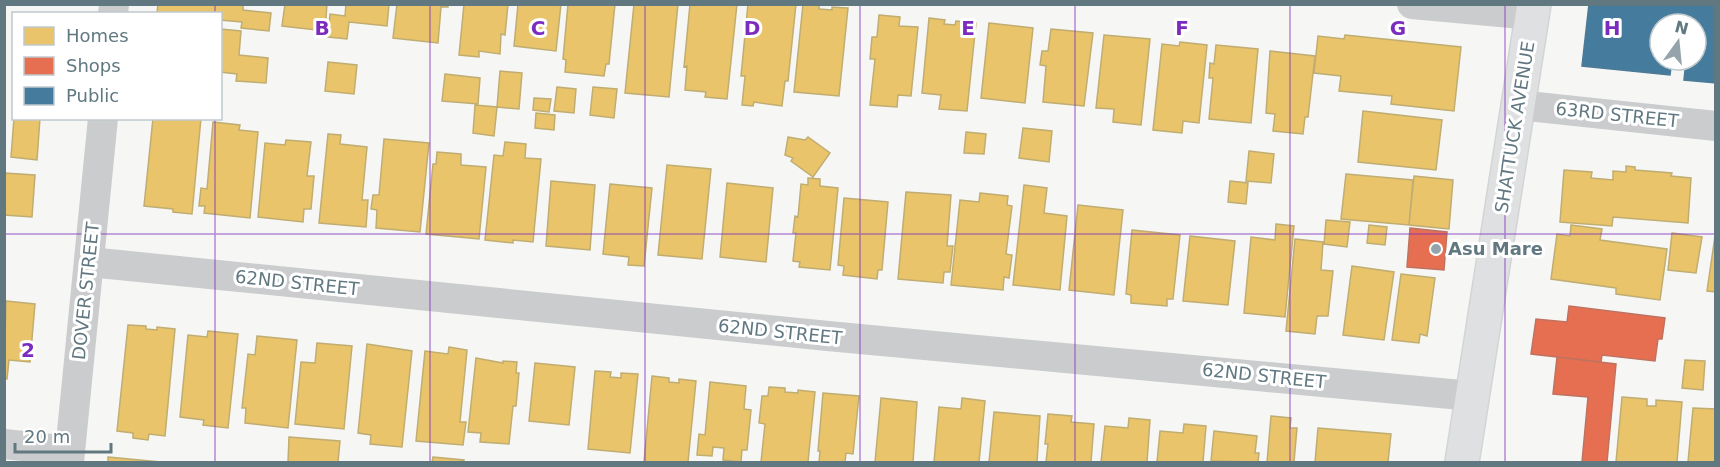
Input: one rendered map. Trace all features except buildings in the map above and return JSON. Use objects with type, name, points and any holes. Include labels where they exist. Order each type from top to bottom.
[{"type":"street","points":[[1412,4],[1533,10]]},
{"type":"street","name":"SHATTUCK AVENUE","points":[[1462,462],[1533,10]]},
{"type":"street","name":"63RD STREET","points":[[1518,105],[1716,126]]},
{"type":"street","name":"DOVER STREET","points":[[69,457],[103,120]]},
{"type":"street","name":"62ND STREET","points":[[89,262],[828,336],[1472,396]]},
{"type":"street","points":[[4,444],[69,457]]},
{"type":"place","name":"Asu Mare","points":[[1436,249]]}]
